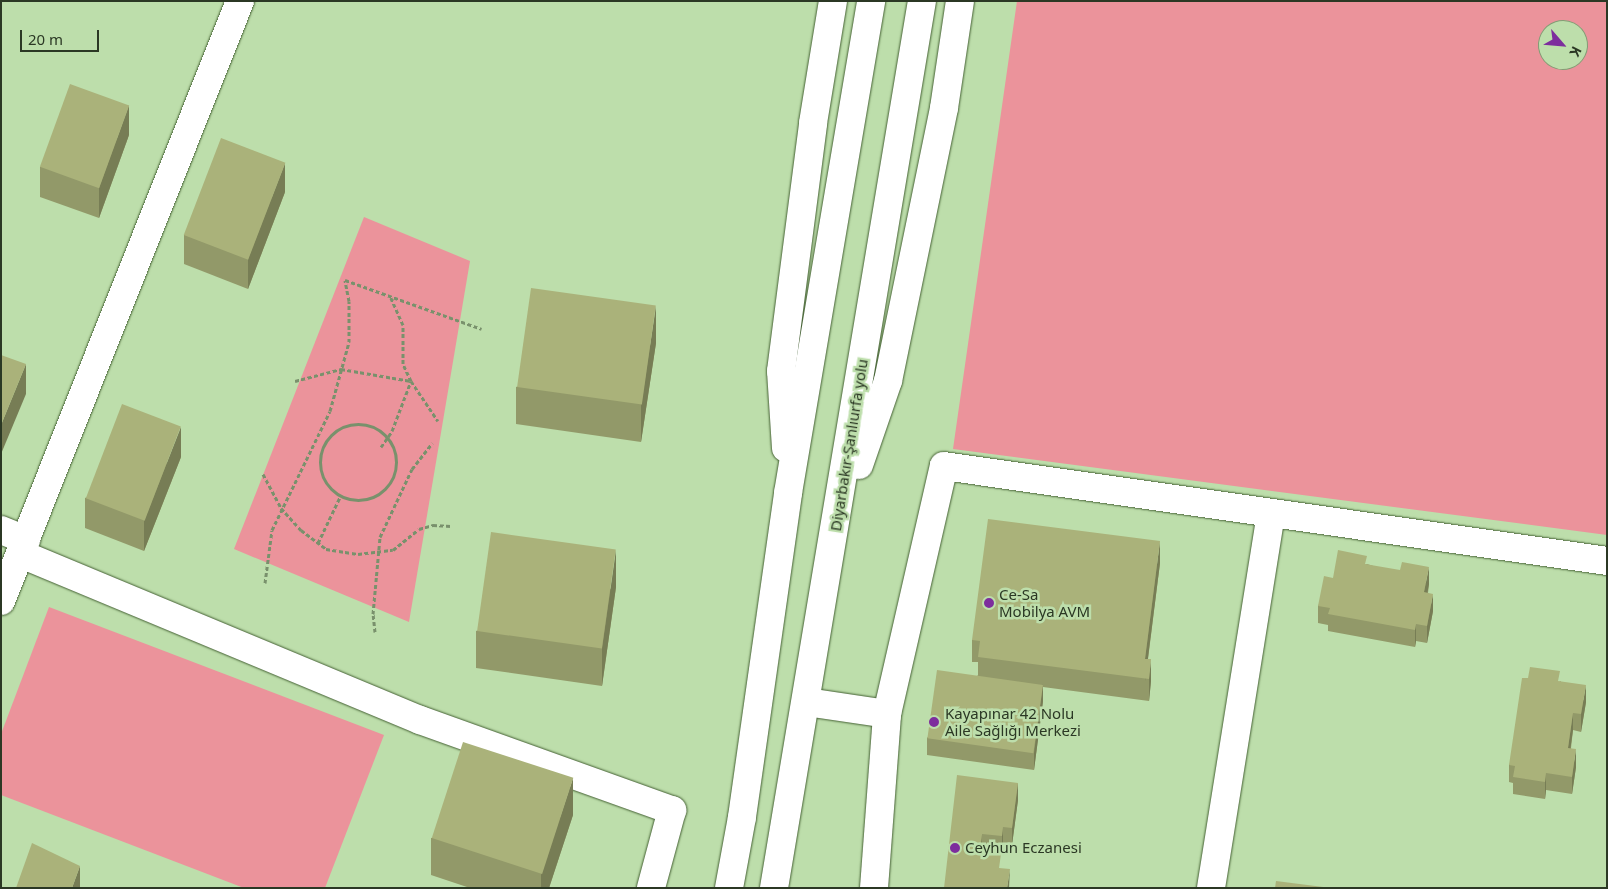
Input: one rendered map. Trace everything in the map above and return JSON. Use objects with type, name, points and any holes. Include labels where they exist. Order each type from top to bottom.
[{"type":"main road","points":[[1,602],[240,1]]},
{"type":"main road","points":[[788,493],[781,371],[813,123],[833,1]]},
{"type":"main road","points":[[728,888],[743,807],[788,493],[871,1]]},
{"type":"main road","name":"Diyarbakır-Şanlıurfa yolu","points":[[774,888],[835,532],[922,1]]},
{"type":"main road","points":[[835,532],[888,381],[944,108],[960,1]]},
{"type":"main road","points":[[874,888],[887,714],[944,466],[1607,561]]},
{"type":"main road","points":[[1211,888],[1271,514]]},
{"type":"main road","points":[[1,530],[23,547],[420,720],[672,810],[651,888]]},
{"type":"main road","points":[[806,702],[887,714]]},
{"type":"path","points":[[266,583],[272,530],[281,508],[330,411],[350,342],[349,301],[344,280],[482,329]]},
{"type":"path","points":[[391,298],[403,325],[403,364],[411,381],[438,420]]},
{"type":"path","points":[[295,381],[341,369],[411,381]]},
{"type":"path","points":[[381,447],[388,438],[411,381]]},
{"type":"path","points":[[357,423],[370,425],[388,438],[397,464],[387,487],[366,500],[340,496],[330,489],[321,472],[320,453],[325,441],[345,426],[357,423]]},
{"type":"path","points":[[375,632],[376,552],[391,508],[412,469],[432,443]]},
{"type":"path","points":[[263,474],[281,508],[326,549],[358,554],[393,550],[419,530],[433,525],[451,526]]},
{"type":"path","points":[[318,543],[340,496]]},
{"type":"shaded area","points":[[1017,1],[1607,1],[1607,535],[953,449]]},
{"type":"shaded area","points":[[364,217],[470,261],[409,622],[234,549]]},
{"type":"shaded area","points":[[49,607],[384,735],[325,888],[244,888],[1,795],[1,734]]},
{"type":"building","points":[[70,84],[129,106],[99,188],[40,167]]},
{"type":"building","points":[[221,138],[285,163],[248,260],[184,235]]},
{"type":"building","points":[[531,288],[656,306],[642,405],[517,387]]},
{"type":"building","points":[[1,355],[26,364],[1,425]]},
{"type":"building","points":[[122,404],[181,427],[145,521],[86,498]]},
{"type":"building","points":[[988,519],[1160,541],[1145,659],[1151,659],[1149,679],[978,657],[980,641],[972,640]]},
{"type":"building","points":[[491,532],[616,550],[602,649],[477,631]]},
{"type":"building","points":[[1338,550],[1367,556],[1365,564],[1400,570],[1402,562],[1429,567],[1424,592],[1433,594],[1427,626],[1416,624],[1415,630],[1328,614],[1330,608],[1318,606],[1324,576],[1333,578]]},
{"type":"building","points":[[1530,667],[1560,671],[1558,681],[1586,685],[1581,714],[1573,713],[1568,748],[1576,749],[1572,777],[1546,773],[1545,782],[1513,777],[1515,766],[1509,765],[1522,678],[1528,678]]},
{"type":"building","points":[[937,670],[1043,685],[1033,753],[927,738]]},
{"type":"building","points":[[463,742],[573,778],[542,874],[432,838]]},
{"type":"building","points":[[957,775],[1018,783],[1012,828],[1003,827],[1002,836],[982,834],[980,852],[1001,854],[999,868],[1010,869],[1007,888],[944,888]]},
{"type":"building","points":[[32,843],[80,866],[72,888],[16,888]]},
{"type":"building","points":[[1276,881],[1331,888],[1275,888]]},
{"type":"place","name":"Ce-Sa Mobilya AVM","points":[[989,603]]},
{"type":"place","name":"Kayapınar 42 Nolu Aile Sağlığı Merkezi","points":[[934,722]]},
{"type":"place","name":"Ceyhun Eczanesi","points":[[955,848]]}]
